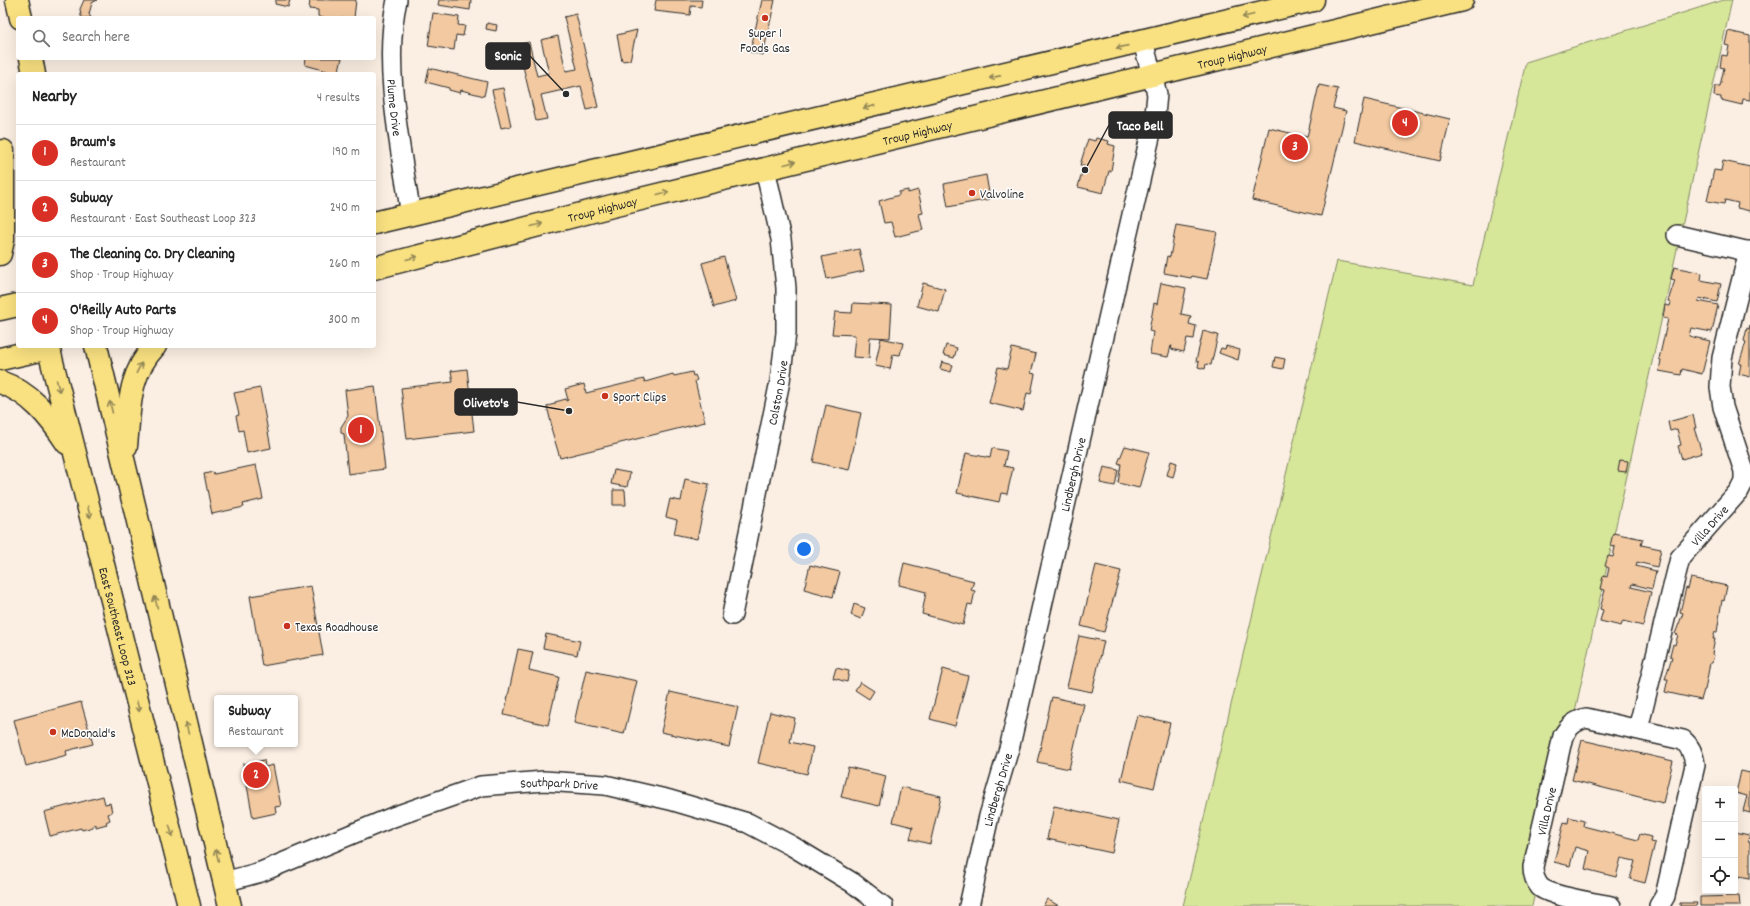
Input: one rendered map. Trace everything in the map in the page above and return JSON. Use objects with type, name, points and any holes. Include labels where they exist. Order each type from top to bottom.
[{"type":"main road","points":[[17,0],[21,16]]},
{"type":"main road","points":[[376,223],[1142,42],[1313,0]]},
{"type":"main road","name":"Troup Highway","points":[[376,267],[605,208],[1462,0]]},
{"type":"main road","points":[[31,60],[34,72]]},
{"type":"main road","points":[[2,143],[16,203]]},
{"type":"main road","points":[[0,254],[3,240],[2,143]]},
{"type":"main road","points":[[0,310],[16,306]]},
{"type":"main road","points":[[0,359],[47,348]]},
{"type":"main road","name":"East Southeast Loop 323","points":[[51,348],[75,453],[189,906]]},
{"type":"main road","points":[[96,348],[230,906]]},
{"type":"main road","points":[[124,461],[135,375],[140,364],[153,348]]},
{"type":"main road","points":[[0,382],[17,389],[44,411],[75,453]]},
{"type":"street","name":"Plume Drive","points":[[397,0],[391,68],[398,136],[411,215]]},
{"type":"street","name":"Lindbergh Drive","points":[[970,906],[989,816],[1010,745],[1155,115],[1157,94],[1142,42]]},
{"type":"street","name":"Colston Drive","points":[[732,615],[780,380],[786,333],[786,288],[781,239],[764,169]]},
{"type":"street","points":[[1677,235],[1749,251]]},
{"type":"street","name":"Villa Drive","points":[[1638,730],[1680,558],[1739,491],[1744,481],[1744,471],[1723,407],[1720,387],[1722,358],[1749,251]]},
{"type":"street","name":"Villa Drive","points":[[1600,905],[1548,892],[1536,882],[1533,874],[1533,867],[1564,736],[1568,728],[1578,720],[1586,718],[1683,740],[1689,745],[1694,757],[1695,765],[1665,896],[1659,906]]},
{"type":"street","name":"Southpark Drive","points":[[224,882],[261,872],[393,817],[481,786],[544,781],[605,785],[670,800],[748,823],[792,846],[853,883],[883,906]]},
{"type":"green space","points":[[1724,0],[1732,0],[1532,906],[1183,906],[1337,261],[1473,285],[1526,62]]},
{"type":"building","points":[[84,0],[97,0],[92,3],[89,14],[90,16],[81,16],[80,9]]},
{"type":"building","points":[[276,0],[290,0],[288,7],[275,4]]},
{"type":"building","points":[[310,0],[356,0],[354,16],[318,16],[318,10],[309,9]]},
{"type":"building","points":[[439,0],[471,0],[470,10],[438,5]]},
{"type":"building","points":[[656,0],[702,0],[701,7],[691,6],[690,15],[654,11]]},
{"type":"building","points":[[762,0],[775,0],[763,55],[750,52]]},
{"type":"building","points":[[433,13],[459,17],[458,25],[465,26],[463,36],[456,35],[454,50],[428,46]]},
{"type":"building","points":[[576,14],[598,107],[587,110],[581,86],[541,95],[547,119],[536,121],[518,45],[529,42],[537,76],[549,73],[541,40],[558,36],[566,71],[577,69],[564,17]]},
{"type":"building","points":[[487,23],[497,25],[496,31],[486,29]]},
{"type":"building","points":[[637,30],[630,60],[622,61],[617,35]]},
{"type":"building","points":[[1728,31],[1750,36],[1750,100],[1743,99],[1742,105],[1721,100],[1721,97],[1714,96],[1715,86],[1720,86],[1724,68],[1720,67],[1722,55],[1727,56],[1729,46],[1725,45]]},
{"type":"building","points":[[306,60],[342,60],[338,72],[331,72],[305,65]]},
{"type":"building","points":[[429,68],[487,82],[484,96],[461,90],[460,93],[449,90],[449,88],[426,82]]},
{"type":"building","points":[[1319,85],[1338,89],[1333,108],[1346,111],[1321,216],[1252,200],[1269,128],[1307,137]]},
{"type":"building","points":[[503,88],[511,126],[501,128],[492,90]]},
{"type":"building","points":[[1364,99],[1450,119],[1440,161],[1355,141]]},
{"type":"building","points":[[1096,138],[1109,141],[1108,144],[1115,146],[1111,171],[1109,171],[1103,193],[1078,187],[1084,165],[1080,165],[1088,139],[1095,141]]},
{"type":"building","points":[[1723,161],[1750,167],[1750,211],[1737,208],[1738,203],[1725,200],[1724,204],[1707,201],[1714,170],[1721,171]]},
{"type":"building","points":[[986,175],[990,199],[948,207],[944,184]]},
{"type":"building","points":[[908,190],[908,193],[918,190],[923,213],[919,214],[923,230],[895,237],[891,222],[884,223],[879,201],[899,195],[899,192]]},
{"type":"building","points":[[1176,225],[1217,232],[1207,279],[1192,276],[1191,278],[1164,273],[1167,256],[1170,257]]},
{"type":"building","points":[[859,249],[864,271],[827,279],[822,257]]},
{"type":"building","points":[[724,257],[736,301],[714,307],[702,263]]},
{"type":"building","points":[[1674,267],[1702,273],[1701,280],[1721,284],[1717,302],[1699,298],[1698,301],[1718,305],[1712,332],[1691,328],[1689,336],[1710,341],[1702,374],[1682,369],[1681,375],[1659,371],[1661,360],[1659,359],[1668,319],[1663,318],[1665,305],[1670,306],[1671,302],[1668,301],[1675,280],[1671,279]]},
{"type":"building","points":[[923,283],[945,289],[939,312],[917,306]]},
{"type":"building","points":[[1161,283],[1186,288],[1181,314],[1191,316],[1189,324],[1196,326],[1194,339],[1187,338],[1184,352],[1171,349],[1171,346],[1168,357],[1150,354],[1153,332],[1149,331],[1154,303],[1157,304]]},
{"type":"building","points":[[853,303],[892,305],[890,338],[870,337],[869,358],[853,357],[855,335],[832,334],[835,312],[852,313]]},
{"type":"building","points":[[1750,325],[1750,377],[1739,374],[1741,364],[1739,364],[1746,342],[1744,341],[1747,328],[1749,329]]},
{"type":"building","points":[[1203,331],[1218,335],[1211,365],[1206,364],[1205,369],[1198,367],[1199,362],[1196,361]]},
{"type":"building","points":[[881,338],[903,343],[900,355],[893,354],[890,369],[875,366]]},
{"type":"building","points":[[946,345],[957,348],[954,358],[943,355]]},
{"type":"building","points":[[1226,346],[1240,350],[1238,360],[1219,353],[1221,348],[1225,349]]},
{"type":"building","points":[[1012,348],[1036,354],[1031,373],[1035,374],[1031,394],[1027,393],[1023,411],[989,403],[998,367],[1007,369]]},
{"type":"building","points":[[1275,357],[1285,359],[1283,369],[1273,367]]},
{"type":"building","points":[[942,362],[953,365],[951,372],[940,369]]},
{"type":"building","points":[[467,369],[474,431],[407,439],[401,388],[453,382],[451,371]]},
{"type":"building","points":[[692,372],[693,376],[695,375],[697,380],[695,381],[705,422],[560,458],[551,428],[547,406],[555,404],[555,402],[566,399],[566,401],[568,400],[565,389],[584,384],[586,393],[644,379],[645,382],[673,374],[674,376]]},
{"type":"building","points":[[375,386],[385,469],[348,474],[344,434],[341,433],[341,427],[348,416],[345,390]]},
{"type":"building","points":[[260,388],[271,448],[247,453],[243,430],[239,431],[236,416],[239,415],[234,393]]},
{"type":"building","points":[[826,405],[861,413],[849,470],[813,462]]},
{"type":"building","points":[[1693,415],[1696,428],[1694,428],[1702,453],[1682,459],[1678,446],[1681,445],[1677,429],[1670,431],[1668,422]]},
{"type":"building","points":[[1125,446],[1149,452],[1139,488],[1118,483],[1121,464],[1118,463]]},
{"type":"building","points":[[992,448],[1007,451],[1004,466],[1013,468],[1007,494],[1001,493],[999,502],[957,493],[966,453],[990,458]]},
{"type":"building","points":[[1620,460],[1628,461],[1626,472],[1618,471]]},
{"type":"building","points":[[1171,461],[1177,463],[1173,477],[1167,475]]},
{"type":"building","points":[[256,465],[263,499],[243,504],[244,507],[212,514],[204,474],[213,472],[214,474]]},
{"type":"building","points":[[1104,467],[1118,470],[1115,486],[1100,483]]},
{"type":"building","points":[[614,470],[630,473],[627,487],[611,484]]},
{"type":"building","points":[[685,479],[709,484],[697,539],[674,534],[677,520],[666,517],[670,499],[681,501]]},
{"type":"building","points":[[613,490],[625,490],[626,505],[613,505]]},
{"type":"building","points":[[1613,533],[1643,539],[1641,545],[1661,549],[1657,567],[1637,562],[1636,566],[1656,571],[1652,589],[1632,584],[1631,587],[1651,592],[1643,626],[1623,621],[1621,626],[1600,621],[1603,610],[1600,609],[1605,590],[1600,589],[1603,576],[1607,577],[1609,568],[1605,566],[1608,556],[1613,557],[1615,547],[1610,546]]},
{"type":"building","points":[[904,563],[974,581],[971,590],[975,591],[972,605],[968,604],[963,625],[922,614],[926,592],[899,585]]},
{"type":"building","points":[[810,565],[840,572],[833,597],[804,589]]},
{"type":"building","points":[[1096,565],[1121,571],[1104,632],[1081,626]]},
{"type":"building","points":[[1691,578],[1727,586],[1724,601],[1722,600],[1717,632],[1715,632],[1713,639],[1715,639],[1712,654],[1714,655],[1712,663],[1710,663],[1705,690],[1701,700],[1665,692],[1668,679],[1665,679],[1672,657],[1670,656],[1673,644],[1675,645],[1678,635],[1675,634],[1683,613],[1680,612],[1686,588],[1688,589]]},
{"type":"building","name":"Texas Roadhouse","points":[[311,586],[323,655],[262,666],[250,596]]},
{"type":"building","points":[[854,604],[865,608],[861,619],[851,615]]},
{"type":"building","points":[[546,634],[580,641],[577,655],[543,648]]},
{"type":"building","points":[[1079,636],[1104,641],[1092,692],[1067,687]]},
{"type":"building","points":[[518,649],[533,652],[529,670],[559,677],[548,725],[504,715]]},
{"type":"building","points":[[836,668],[849,671],[847,682],[833,678]]},
{"type":"building","points":[[943,669],[968,676],[955,726],[930,719]]},
{"type":"building","points":[[586,670],[637,681],[624,734],[574,723]]},
{"type":"building","points":[[860,682],[874,691],[869,699],[855,690]]},
{"type":"building","points":[[670,692],[738,707],[729,747],[661,732]]},
{"type":"building","points":[[1052,697],[1084,704],[1069,769],[1037,762]]},
{"type":"building","name":"McDonald's","points":[[81,702],[93,744],[66,751],[67,755],[26,766],[14,720]]},
{"type":"building","points":[[770,712],[795,718],[790,742],[813,747],[807,774],[758,763]]},
{"type":"building","points":[[1137,715],[1170,723],[1154,788],[1121,780]]},
{"type":"building","points":[[1582,740],[1673,761],[1663,803],[1572,780]]},
{"type":"building","points":[[264,760],[265,767],[273,765],[281,806],[275,807],[276,813],[253,818],[243,764]]},
{"type":"building","points":[[848,767],[886,776],[879,806],[841,797]]},
{"type":"building","points":[[1741,771],[1750,773],[1750,813],[1743,811],[1747,796],[1738,794],[1738,786]]},
{"type":"building","points":[[901,787],[941,796],[930,844],[910,839],[913,827],[893,822]]},
{"type":"building","points":[[103,796],[105,804],[110,803],[112,812],[108,814],[110,820],[106,822],[107,824],[96,827],[96,824],[93,825],[93,827],[82,830],[81,828],[50,836],[44,812]]},
{"type":"building","points":[[1054,806],[1119,820],[1112,853],[1047,839]]},
{"type":"building","points":[[1569,817],[1584,821],[1583,826],[1638,840],[1640,834],[1651,837],[1650,842],[1655,843],[1645,883],[1630,879],[1635,861],[1621,858],[1616,877],[1585,869],[1589,851],[1575,847],[1570,866],[1554,862],[1564,822],[1568,823]]},
{"type":"building","points":[[1738,833],[1749,835],[1748,842],[1750,842],[1750,878],[1739,876],[1738,879]]},
{"type":"building","points":[[1739,896],[1740,906],[1700,906],[1700,897]]},
{"type":"building","points":[[1047,899],[1059,906],[1043,906]]},
{"type":"building","points":[[1680,903],[1697,903],[1696,906],[1680,906]]},
{"type":"place","name":"Super 1 Foods Gas","points":[[765,18]]},
{"type":"place","name":"Sonic","points":[[566,94]]},
{"type":"place","name":"O'Reilly Auto Parts","points":[[1405,123]]},
{"type":"place","name":"The Cleaning Co. Dry Cleaning","points":[[1295,147]]},
{"type":"place","name":"Taco Bell","points":[[1085,170]]},
{"type":"place","name":"Valvoline","points":[[972,193]]},
{"type":"place","name":"Sport Clips","points":[[605,396]]},
{"type":"place","name":"Oliveto's","points":[[569,411]]},
{"type":"place","name":"Braum's","points":[[361,430]]},
{"type":"place","name":"Texas Roadhouse","points":[[287,626]]},
{"type":"place","name":"McDonald's","points":[[53,732]]},
{"type":"place","name":"Subway","points":[[256,775]]}]
